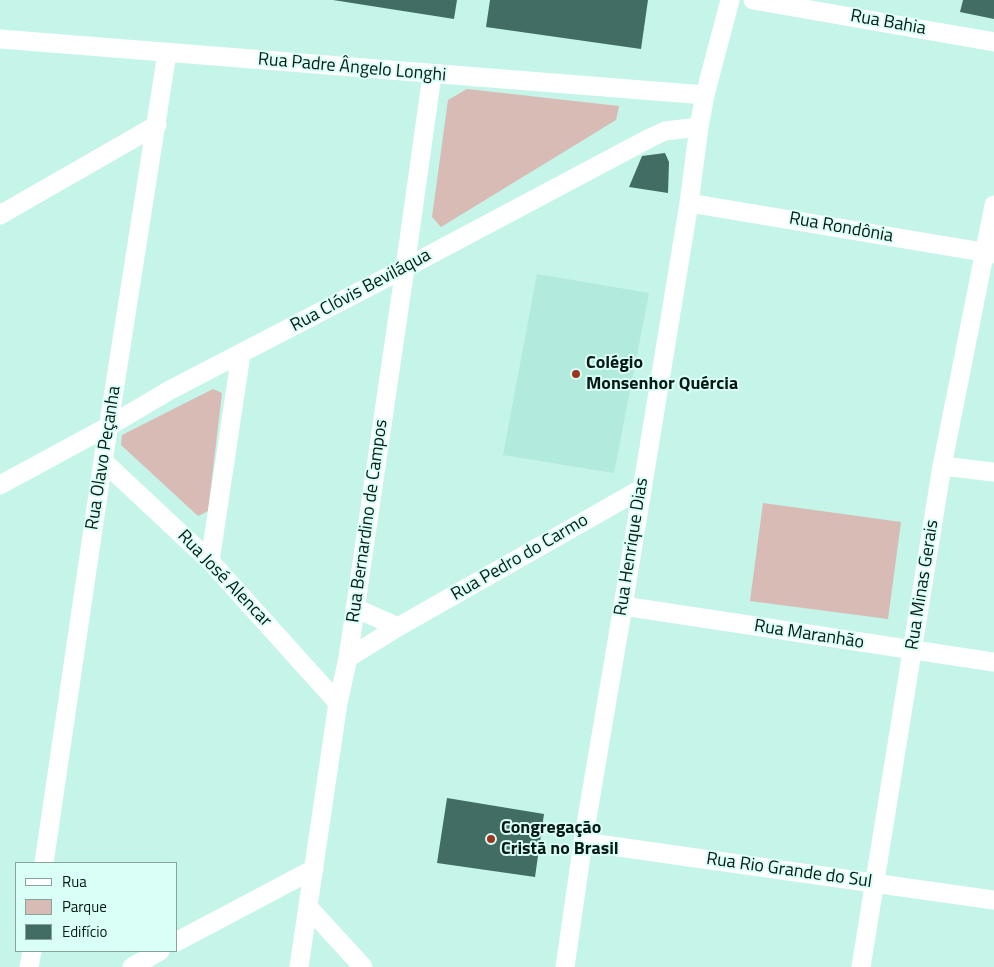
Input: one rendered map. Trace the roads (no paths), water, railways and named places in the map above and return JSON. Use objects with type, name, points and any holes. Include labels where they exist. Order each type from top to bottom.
[{"type":"street","points":[[699,127],[705,95],[730,0]]},
{"type":"street","name":"Rua Bahia","points":[[753,0],[994,42]]},
{"type":"street","name":"Rua Padre Ângelo Longhi","points":[[0,39],[432,75],[705,95]]},
{"type":"street","name":"Rua Olavo Peçanha","points":[[44,862],[103,461],[167,53]]},
{"type":"street","name":"Rua Bernardino de Campos","points":[[299,967],[338,703],[348,658],[406,268],[432,75]]},
{"type":"street","points":[[0,215],[156,125]]},
{"type":"street","name":"Rua Clóvis Beviláqua","points":[[0,485],[109,426],[170,390],[406,268],[650,138],[665,131],[699,127]]},
{"type":"street","name":"Rua Henrique Dias","points":[[565,967],[583,842],[624,606],[641,489],[689,203],[699,127]]},
{"type":"street","name":"Rua Rondônia","points":[[689,203],[989,253]]},
{"type":"street","name":"Rua Minas Gerais","points":[[861,967],[942,466],[989,253],[994,205]]},
{"type":"street","points":[[210,561],[241,354]]},
{"type":"street","name":"Rua José Alencar","points":[[103,461],[210,561],[338,703]]},
{"type":"street","points":[[942,466],[994,472]]},
{"type":"street","name":"Rua Pedro do Carmo","points":[[348,658],[398,627],[641,489]]},
{"type":"street","name":"Rua Maranhão","points":[[624,606],[994,662]]},
{"type":"street","points":[[355,608],[398,627]]},
{"type":"street","name":"Rua Rio Grande do Sul","points":[[583,842],[994,900]]},
{"type":"street","points":[[178,941],[314,868]]},
{"type":"street","points":[[308,908],[362,967]]},
{"type":"street","points":[[29,967],[32,952]]},
{"type":"street","points":[[132,967],[157,957]]},
{"type":"place","name":"Colégio Monsenhor Quércia","points":[[576,374]]},
{"type":"place","name":"Congregação Cristã no Brasil","points":[[491,839]]}]
